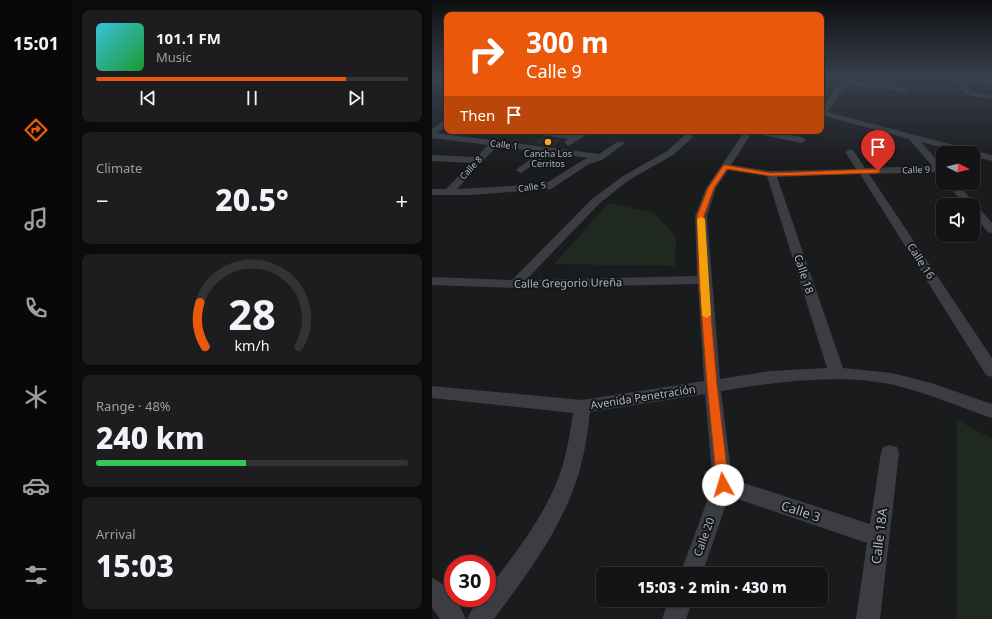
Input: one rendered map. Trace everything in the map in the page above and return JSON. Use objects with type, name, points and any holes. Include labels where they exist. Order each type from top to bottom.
[{"type":"street","points":[[824,114],[992,158]]},
{"type":"street","points":[[432,134],[444,124]]},
{"type":"street","name":"Calle 1","points":[[432,134],[599,158]]},
{"type":"street","points":[[555,134],[577,138]]},
{"type":"street","points":[[521,170],[584,134]]},
{"type":"street","name":"Calle 20","points":[[694,567],[723,485],[712,385],[701,216],[711,188],[747,134]]},
{"type":"street","points":[[772,134],[802,140]]},
{"type":"street","points":[[911,136],[936,165]]},
{"type":"street","points":[[515,284],[596,201],[626,178],[670,153],[688,137]]},
{"type":"street","name":"Calle 8","points":[[448,193],[494,144]]},
{"type":"street","name":"Calle 5","points":[[432,192],[448,193],[547,187],[586,162],[599,158],[620,144]]},
{"type":"street","name":"Calle 16","points":[[850,152],[992,371]]},
{"type":"street","points":[[432,158],[478,160]]},
{"type":"street","name":"Calle 9","points":[[725,167],[771,174],[936,171]]},
{"type":"street","name":"Calle 18","points":[[771,174],[837,373]]},
{"type":"street","points":[[957,190],[964,198]]},
{"type":"street","points":[[980,216],[992,230]]},
{"type":"street","name":"Calle Gregorio Ureña","points":[[432,281],[515,284],[704,280]]},
{"type":"street","name":"Avenida Penetración","points":[[432,392],[582,407],[712,385],[770,377],[837,373],[892,379],[931,389],[992,412]]},
{"type":"street","points":[[479,619],[535,545],[552,515],[568,479],[575,454],[582,407]]},
{"type":"street","name":"Calle 18A","points":[[868,619],[890,453]]},
{"type":"street","name":"Calle 3","points":[[723,485],[879,536]]},
{"type":"street","points":[[432,589],[454,619]]},
{"type":"street","points":[[674,619],[678,607]]},
{"type":"shaded area","name":"Cancha Los Cerritos","points":[[543,137],[562,140],[553,146],[533,143]]},
{"type":"shaded area","points":[[609,203],[654,213],[676,236],[675,266],[554,264]]},
{"type":"shaded area","points":[[957,420],[992,439],[992,619],[957,619]]},
{"type":"slow traffic","points":[[701,219],[706,315]]},
{"type":"place","name":"Cancha Los Cerritos","points":[[548,142]]},
{"type":"route","points":[[723,485],[712,385],[701,216],[711,188],[725,167],[771,174],[878,171]]}]
